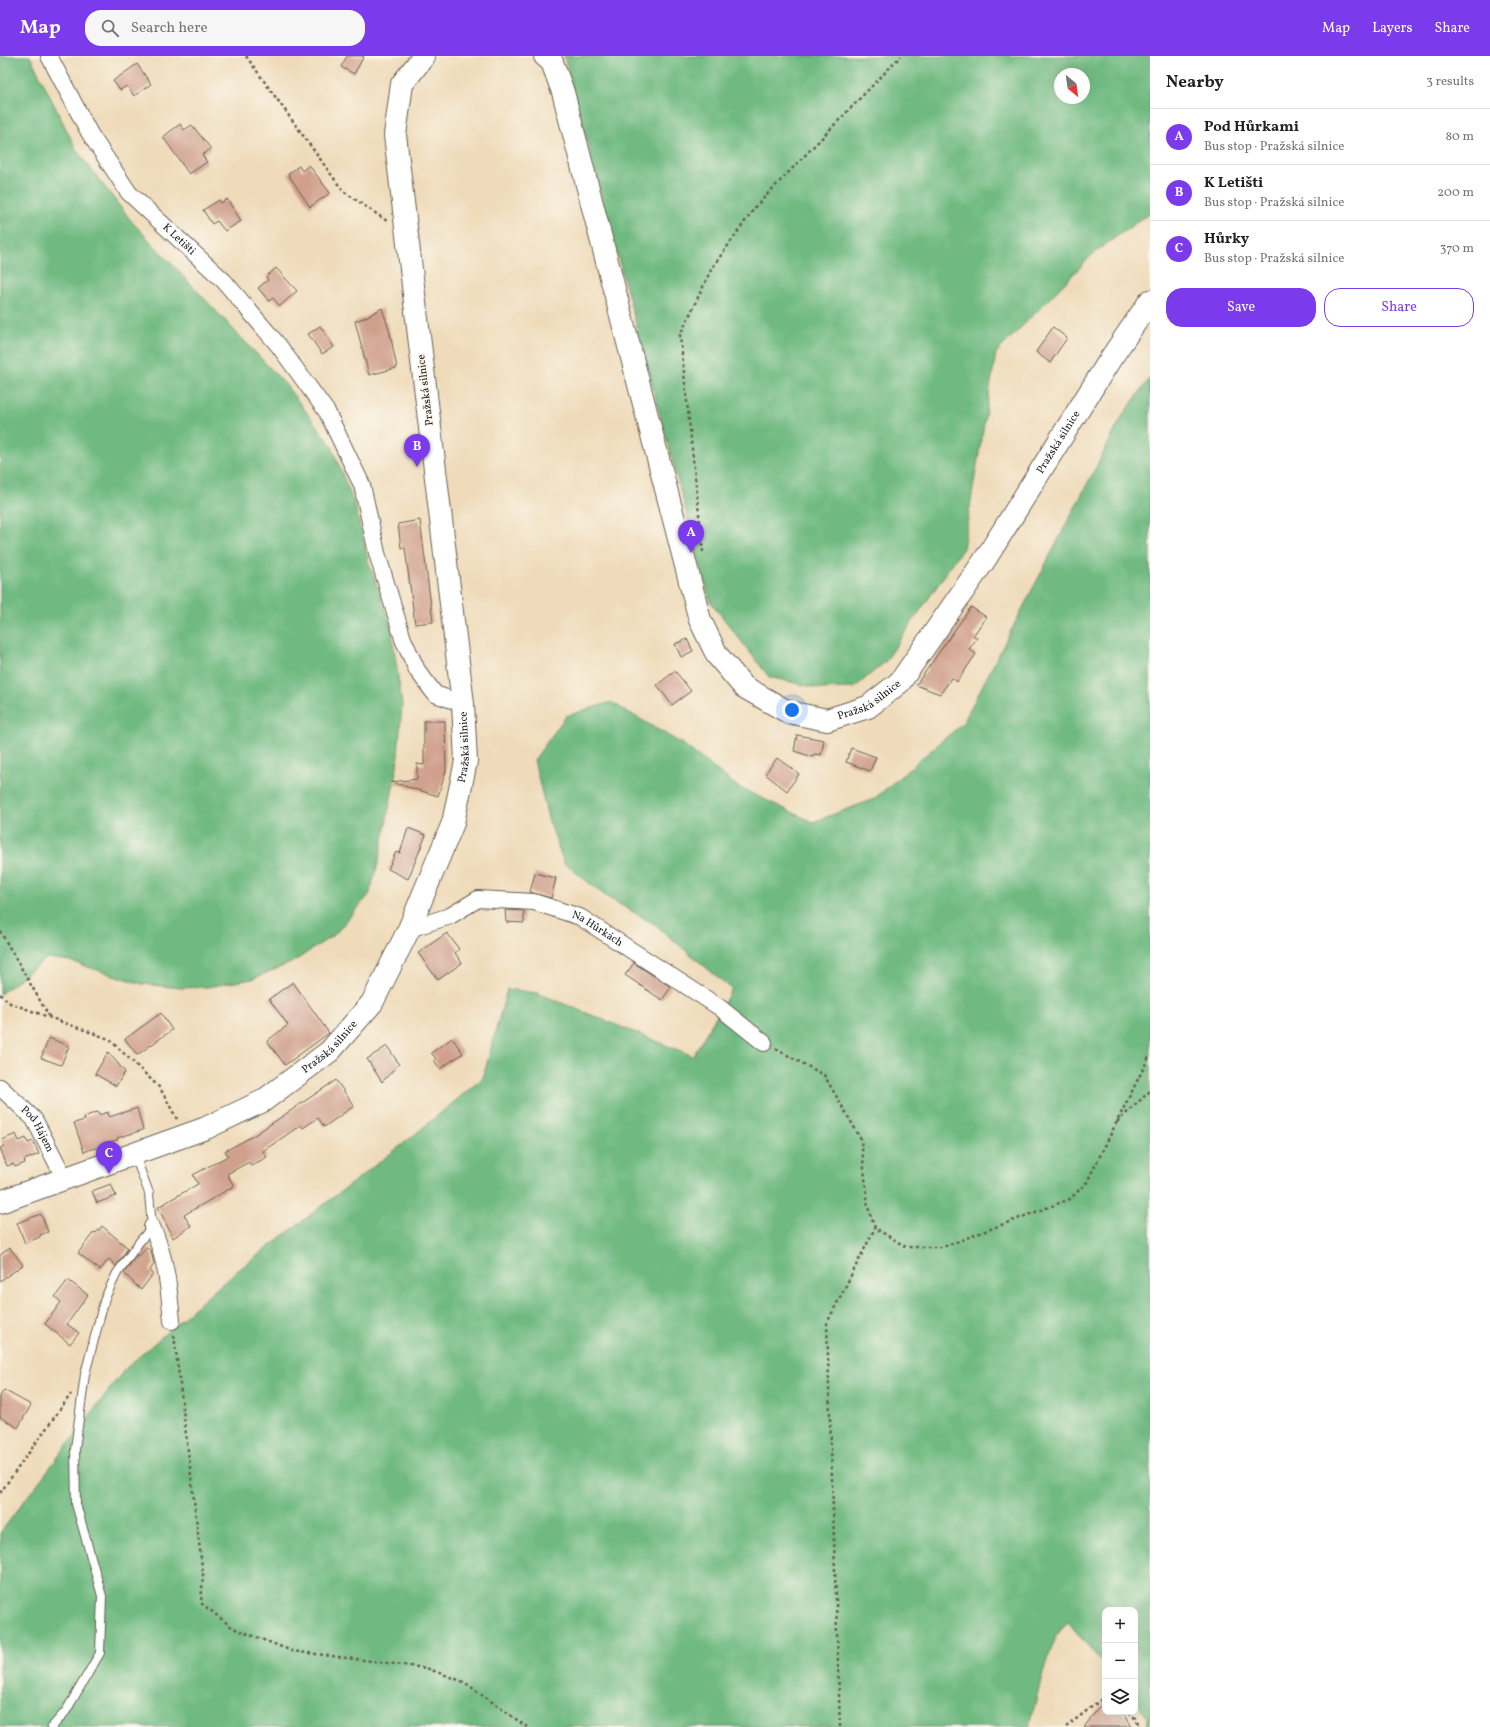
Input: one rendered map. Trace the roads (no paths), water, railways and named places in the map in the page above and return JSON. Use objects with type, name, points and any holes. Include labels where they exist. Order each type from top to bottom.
[{"type":"street","name":"K Letišti","points":[[49,56],[90,134],[129,193],[224,281],[279,346],[328,412],[362,485],[377,553],[403,639],[417,670],[435,694],[463,704]]},
{"type":"street","name":"Pražská silnice","points":[[0,1202],[206,1128],[263,1101],[330,1052],[372,1003],[409,929],[453,823],[466,761],[463,704],[395,135],[402,84],[424,56]]},
{"type":"street","name":"Pražská silnice","points":[[545,56],[552,62],[563,92],[700,620],[717,655],[744,687],[788,712],[827,720],[868,707],[900,682],[986,558],[1111,358],[1150,301]]},
{"type":"street","name":"Na Hůrkách","points":[[409,929],[450,916],[478,899],[534,902],[580,917],[719,1007],[764,1043]]},
{"type":"street","name":"Pod Hájem","points":[[0,1087],[34,1119],[65,1178]]},
{"type":"street","points":[[152,1227],[159,1241],[167,1276],[172,1321]]},
{"type":"lane","points":[[52,1727],[66,1711],[100,1653],[102,1596],[76,1504],[75,1449],[85,1374],[105,1298],[117,1273],[140,1240],[152,1227],[149,1193],[134,1153]]},
{"type":"place","name":"K Letišti","points":[[417,467]]},
{"type":"place","name":"Pod Hůrkami","points":[[691,553]]},
{"type":"place","name":"Hůrky","points":[[109,1174]]}]
